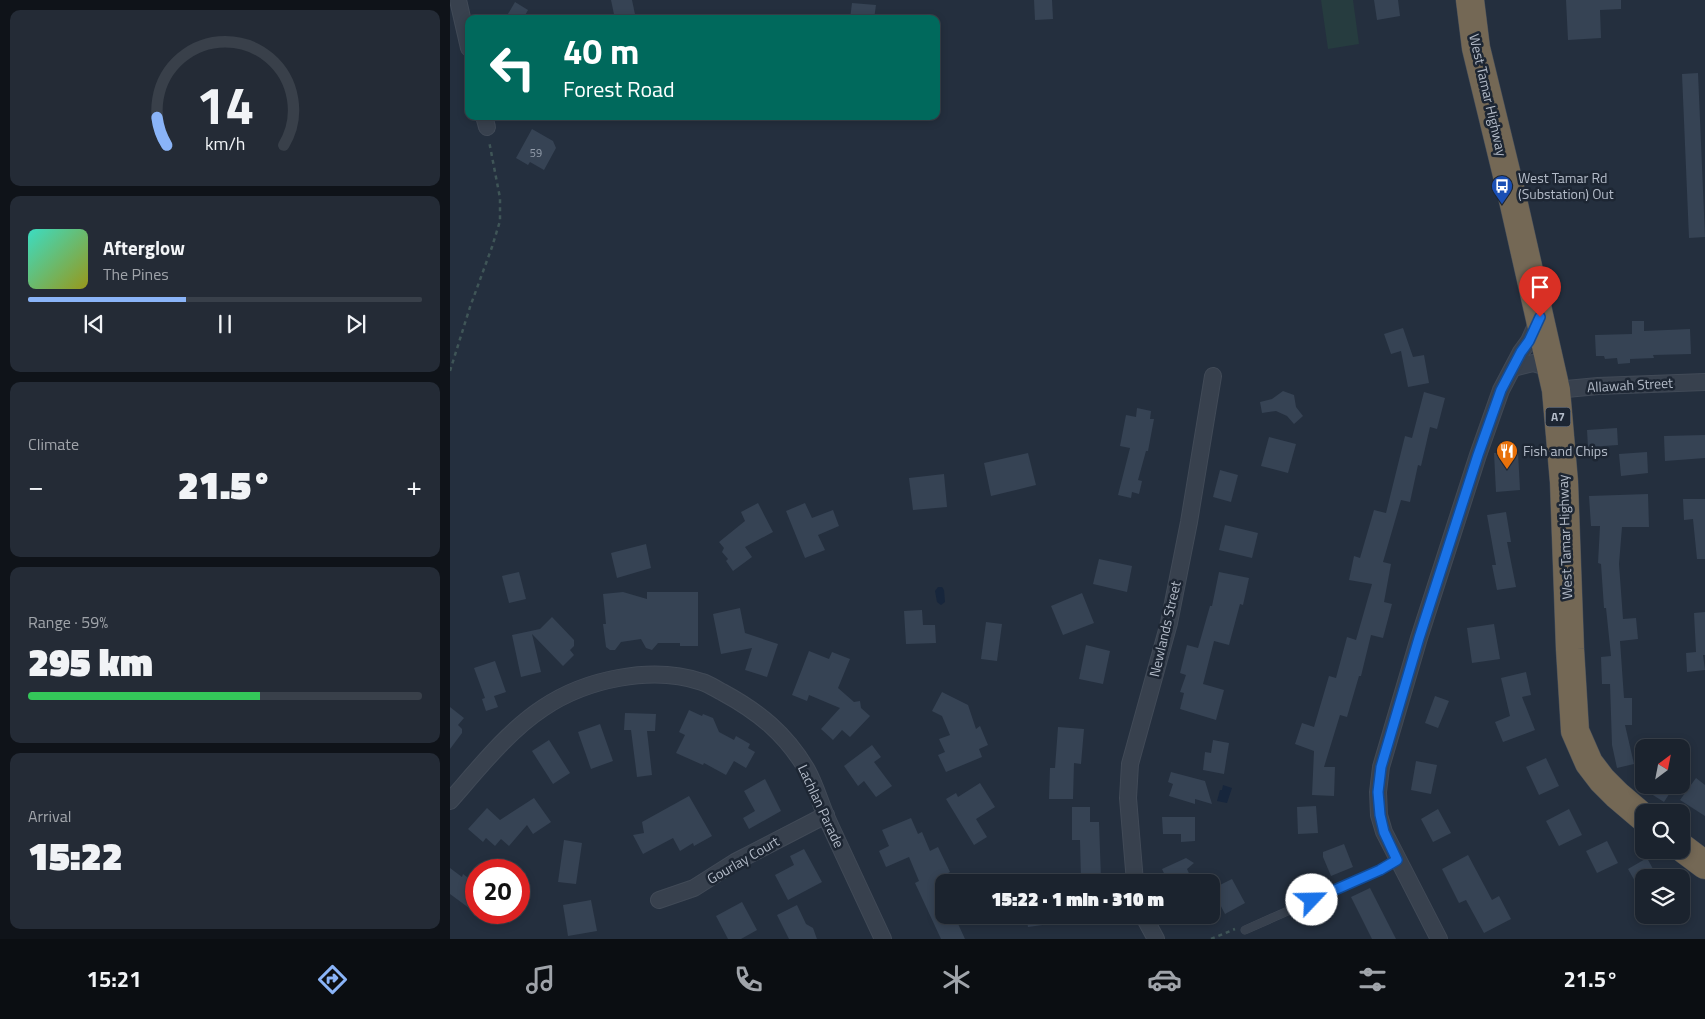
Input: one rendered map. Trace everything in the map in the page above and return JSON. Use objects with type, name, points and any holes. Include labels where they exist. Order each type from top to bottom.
[{"type":"highway","name":"West Tamar Highway","points":[[1470,0],[1476,48],[1553,379],[1564,482],[1575,731],[1589,763],[1602,780],[1635,810]]},
{"type":"highway","points":[[1690,853],[1705,865]]},
{"type":"street","points":[[458,0],[465,31]]},
{"type":"street","points":[[1439,939],[1384,832],[1378,792],[1381,767],[1419,638],[1478,455],[1501,390],[1529,341],[1540,317]]},
{"type":"street","name":"Allawah Street","points":[[1513,368],[1533,363],[1553,379],[1598,386],[1705,382]]},
{"type":"street","name":"Newlands Street","points":[[1134,874],[1128,798],[1130,764],[1169,623],[1189,522],[1213,376]]},
{"type":"street","name":"Lachlan Parade","points":[[451,797],[519,726],[544,707],[569,692],[603,680],[638,676],[668,675],[703,682],[731,697],[774,727],[807,771],[883,939]]},
{"type":"street","name":"Gourlay Court","points":[[659,900],[694,888],[735,862],[826,815]]},
{"type":"street","points":[[1148,924],[1156,939]]},
{"type":"lane","points":[[1245,930],[1380,870],[1397,860]]},
{"type":"path","points":[[450,371],[500,221],[500,198],[486,122]]},
{"type":"path","points":[[1211,939],[1244,926],[1245,930]]},
{"type":"green space","points":[[1321,0],[1353,0],[1359,44],[1328,49]]},
{"type":"water","points":[[938,587],[942,587],[944,590],[945,602],[941,605],[937,602],[935,591]]},
{"type":"water","points":[[1223,785],[1232,788],[1227,803],[1217,801]]},
{"type":"building","points":[[611,0],[632,0],[635,15],[614,15]]},
{"type":"building","points":[[1034,0],[1052,0],[1053,19],[1035,20]]},
{"type":"building","points":[[1374,0],[1398,0],[1400,16],[1377,20]]},
{"type":"building","points":[[1566,0],[1621,0],[1621,9],[1600,10],[1601,38],[1568,40]]},
{"type":"building","points":[[515,2],[528,10],[525,15],[507,15]]},
{"type":"building","points":[[852,3],[876,5],[875,15],[850,15]]},
{"type":"building","points":[[1698,73],[1705,237],[1689,238],[1682,74]]},
{"type":"building","points":[[532,129],[553,141],[556,148],[544,170],[530,162],[528,165],[516,158]]},
{"type":"building","points":[[1632,321],[1644,321],[1644,331],[1690,329],[1691,354],[1653,355],[1654,358],[1630,359],[1630,363],[1618,364],[1617,358],[1605,359],[1604,356],[1596,356],[1595,335],[1632,334]]},
{"type":"building","points":[[1403,328],[1413,357],[1424,355],[1429,383],[1408,387],[1401,351],[1391,354],[1384,334]]},
{"type":"building","points":[[1283,391],[1294,395],[1296,407],[1303,416],[1294,424],[1287,416],[1276,411],[1262,413],[1260,402],[1272,399]]},
{"type":"building","points":[[1424,392],[1445,398],[1437,429],[1430,427],[1421,466],[1418,465],[1410,502],[1401,500],[1383,562],[1391,564],[1384,602],[1392,604],[1383,638],[1371,635],[1361,676],[1359,676],[1347,717],[1340,715],[1324,767],[1335,767],[1334,796],[1312,795],[1314,751],[1295,744],[1302,723],[1314,727],[1329,676],[1336,678],[1347,637],[1356,640],[1372,584],[1349,580],[1354,556],[1360,558],[1374,510],[1386,513],[1405,436],[1412,438]]},
{"type":"building","points":[[1137,408],[1151,411],[1150,419],[1154,419],[1148,451],[1146,451],[1138,480],[1142,481],[1139,494],[1132,492],[1131,498],[1118,495],[1130,448],[1120,446],[1126,415],[1136,417]]},
{"type":"building","points":[[1617,428],[1618,445],[1588,447],[1587,430]]},
{"type":"building","points":[[1705,435],[1705,458],[1665,461],[1664,436]]},
{"type":"building","points":[[1269,437],[1296,444],[1288,473],[1261,466]]},
{"type":"building","points":[[1518,452],[1520,490],[1496,492],[1494,453]]},
{"type":"building","points":[[1647,452],[1648,473],[1621,476],[1619,454]]},
{"type":"building","points":[[1028,453],[1036,485],[991,496],[984,463]]},
{"type":"building","points":[[1220,470],[1238,475],[1231,502],[1213,497]]},
{"type":"building","points":[[944,474],[947,507],[913,510],[909,478]]},
{"type":"building","points":[[1648,494],[1649,527],[1622,527],[1619,564],[1623,619],[1636,618],[1638,639],[1620,641],[1624,698],[1632,698],[1632,725],[1625,725],[1634,764],[1617,768],[1612,745],[1610,684],[1602,684],[1601,657],[1611,656],[1606,608],[1604,608],[1601,564],[1598,563],[1600,526],[1591,526],[1589,496]]},
{"type":"building","points":[[1683,499],[1705,499],[1705,559],[1697,559],[1693,519],[1684,520]]},
{"type":"building","points":[[758,503],[773,532],[745,547],[752,557],[733,571],[726,561],[728,559],[722,552],[724,548],[719,542],[745,521],[741,512]]},
{"type":"building","points":[[805,503],[812,518],[833,510],[839,526],[818,535],[825,550],[805,558],[786,511]]},
{"type":"building","points":[[1506,512],[1511,542],[1507,542],[1516,587],[1497,590],[1492,565],[1496,565],[1487,515]]},
{"type":"building","points":[[1225,525],[1258,533],[1252,558],[1219,550]]},
{"type":"building","points":[[646,544],[651,568],[617,578],[611,553]]},
{"type":"building","points":[[1099,559],[1132,566],[1127,592],[1093,584]]},
{"type":"building","points":[[519,572],[526,599],[509,603],[502,576]]},
{"type":"building","points":[[1219,572],[1249,578],[1243,605],[1240,604],[1229,645],[1214,641],[1203,684],[1224,690],[1216,720],[1180,709],[1184,693],[1180,692],[1186,675],[1180,673],[1187,645],[1198,648],[1210,606],[1212,606]]},
{"type":"building","points":[[623,592],[647,599],[647,592],[698,592],[698,646],[680,646],[680,643],[658,643],[652,650],[646,648],[641,639],[621,642],[615,650],[610,650],[606,647],[603,624],[606,624],[603,594]]},
{"type":"building","points":[[1082,593],[1094,623],[1063,635],[1051,606]]},
{"type":"building","points":[[740,608],[745,633],[778,644],[767,677],[745,670],[752,648],[721,654],[713,614]]},
{"type":"building","points":[[922,610],[923,625],[935,625],[936,643],[906,644],[904,611]]},
{"type":"building","points":[[1705,612],[1705,655],[1703,655],[1705,670],[1687,672],[1686,653],[1696,652],[1694,613]]},
{"type":"building","points":[[552,617],[574,640],[574,646],[570,650],[574,655],[563,666],[532,634],[541,672],[521,677],[512,635],[540,629]]},
{"type":"building","points":[[986,622],[1002,624],[997,661],[981,659]]},
{"type":"building","points":[[1494,624],[1500,659],[1472,663],[1467,628]]},
{"type":"building","points":[[1086,645],[1110,651],[1103,684],[1079,679]]},
{"type":"building","points":[[809,651],[829,659],[832,652],[850,659],[838,688],[854,702],[860,701],[861,708],[870,716],[850,737],[842,730],[833,740],[821,729],[840,708],[809,695],[807,701],[792,695]]},
{"type":"building","points":[[495,661],[506,692],[494,696],[498,707],[486,711],[482,699],[485,698],[474,668]]},
{"type":"building","points":[[1526,672],[1531,695],[1522,697],[1535,730],[1503,742],[1495,722],[1510,716],[1501,678]]},
{"type":"building","points":[[942,692],[968,705],[976,729],[980,726],[988,745],[979,749],[982,757],[946,772],[938,755],[945,752],[939,739],[950,735],[942,716],[932,711]]},
{"type":"building","points":[[1435,696],[1449,701],[1438,728],[1425,723]]},
{"type":"building","points":[[450,707],[464,718],[458,725],[462,729],[462,733],[450,749]]},
{"type":"building","points":[[689,710],[702,716],[703,714],[713,718],[719,732],[734,740],[736,736],[750,744],[748,748],[755,752],[746,768],[734,761],[726,775],[704,763],[703,765],[676,753],[685,735],[679,732]]},
{"type":"building","points":[[625,713],[656,714],[655,731],[647,731],[652,775],[637,777],[631,730],[624,730]]},
{"type":"building","points":[[600,724],[613,761],[591,769],[578,732]]},
{"type":"building","points":[[1058,727],[1084,729],[1081,764],[1074,763],[1073,799],[1049,799],[1050,768],[1055,768]]},
{"type":"building","points":[[549,740],[570,773],[553,784],[532,751]]},
{"type":"building","points":[[1213,740],[1229,743],[1224,774],[1203,770],[1205,752],[1211,753]]},
{"type":"building","points":[[872,745],[881,757],[874,762],[892,786],[876,797],[864,781],[858,786],[844,766]]},
{"type":"building","points":[[1546,758],[1559,786],[1539,795],[1526,767]]},
{"type":"building","points":[[1416,761],[1437,765],[1431,794],[1411,790]]},
{"type":"building","points":[[1171,772],[1205,781],[1212,804],[1195,799],[1195,804],[1169,796],[1173,784],[1168,782]]},
{"type":"building","points":[[1696,778],[1705,785],[1705,816],[1690,806],[1690,804],[1680,800],[1684,794],[1690,794],[1690,786]]},
{"type":"building","points":[[765,779],[781,811],[749,829],[743,818],[755,811],[744,791]]},
{"type":"building","points":[[980,783],[995,807],[976,819],[987,837],[974,845],[946,799],[956,793],[958,797]]},
{"type":"building","points":[[1651,794],[1669,794],[1664,802]]},
{"type":"building","points":[[689,796],[712,836],[694,846],[693,843],[680,851],[673,838],[643,854],[633,835],[644,833],[642,822]]},
{"type":"building","points":[[534,798],[551,822],[533,834],[527,825],[509,846],[501,839],[495,846],[486,838],[483,842],[468,829],[487,808],[500,820]]},
{"type":"building","points":[[1316,806],[1318,833],[1298,834],[1297,807]]},
{"type":"building","points":[[1072,807],[1090,807],[1090,822],[1099,822],[1101,874],[1081,874],[1080,840],[1072,840]]},
{"type":"building","points":[[1438,809],[1451,833],[1433,842],[1421,819]]},
{"type":"building","points":[[1569,809],[1582,835],[1559,846],[1546,821]]},
{"type":"building","points":[[1162,817],[1195,817],[1195,841],[1181,842],[1181,834],[1163,834]]},
{"type":"building","points":[[911,818],[918,834],[922,832],[930,851],[938,847],[950,872],[935,874],[935,924],[958,924],[965,939],[941,939],[915,883],[919,881],[909,857],[886,867],[879,851],[889,846],[882,830]]},
{"type":"building","points":[[564,840],[582,843],[576,884],[558,882]]},
{"type":"building","points":[[1607,841],[1618,863],[1597,873],[1586,851]]},
{"type":"building","points":[[1344,844],[1353,867],[1331,876],[1323,857],[1323,852]]},
{"type":"building","points":[[804,849],[822,882],[788,900],[775,875],[794,865],[790,856]]},
{"type":"building","points":[[1468,855],[1492,900],[1499,896],[1511,919],[1484,933],[1466,900],[1459,903],[1442,869]]},
{"type":"building","points":[[1186,858],[1194,863],[1187,869],[1189,874],[1164,874],[1162,869]]},
{"type":"building","points":[[1648,859],[1653,869],[1635,869],[1635,881],[1628,869]]},
{"type":"building","points":[[450,868],[462,877],[463,874],[465,876],[465,905],[450,894]]},
{"type":"building","points":[[1232,879],[1245,903],[1225,914],[1220,904],[1220,885]]},
{"type":"building","points":[[1370,888],[1396,939],[1372,939],[1351,897]]},
{"type":"building","points":[[591,900],[597,931],[568,936],[563,905]]},
{"type":"building","points":[[742,902],[757,930],[741,939],[728,939],[716,916]]},
{"type":"building","points":[[797,905],[806,924],[813,928],[817,939],[789,939],[777,915]]},
{"type":"building","points":[[1028,924],[1050,924],[1028,927]]},
{"type":"place","name":"West Tamar Rd (Substation) Out","points":[[1502,205]]},
{"type":"place","name":"Fish and Chips","points":[[1507,470]]},
{"type":"route","points":[[1312,900],[1380,870],[1397,860],[1384,832],[1380,815],[1378,792],[1381,767],[1419,638],[1478,455],[1501,390],[1534,332],[1540,317]]}]
